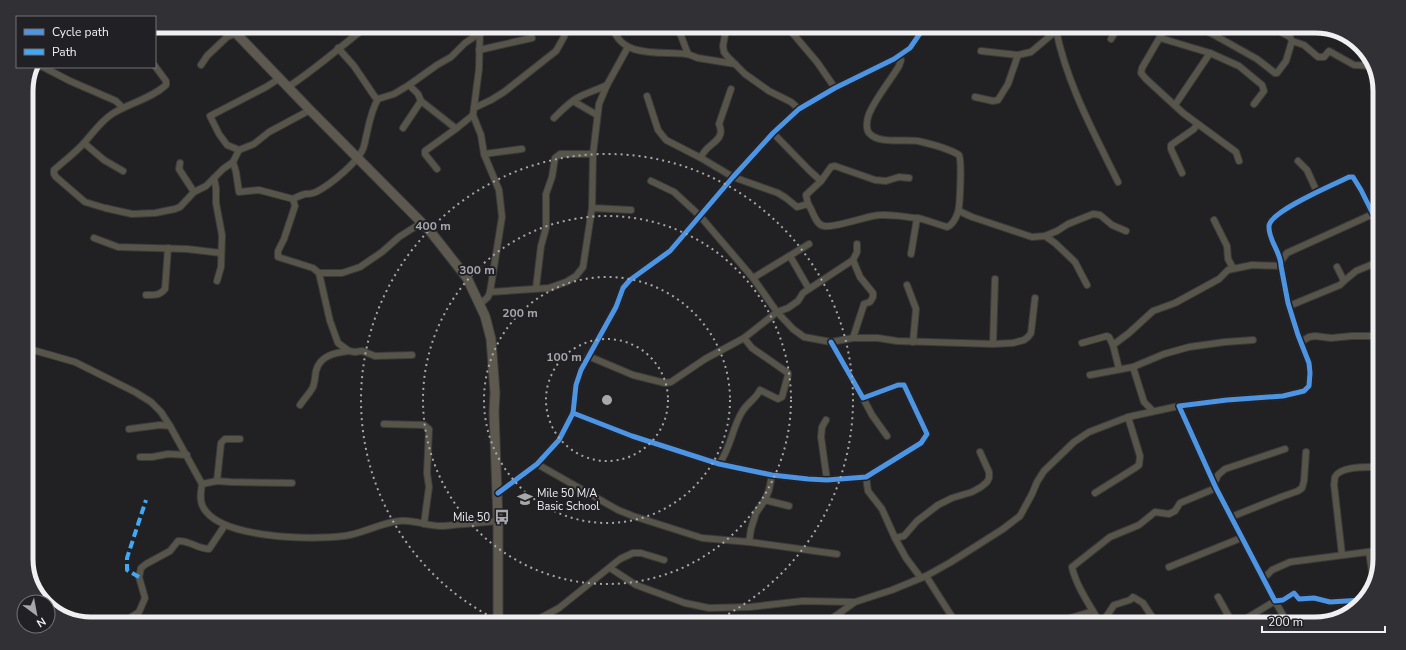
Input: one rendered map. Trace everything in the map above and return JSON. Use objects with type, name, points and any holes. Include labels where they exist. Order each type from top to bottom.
[{"type":"highway","points":[[237,33],[310,110],[430,231],[467,278],[485,316],[488,325],[492,354],[495,392],[494,412],[498,493],[498,617]]},
{"type":"street","points":[[201,64],[230,33]]},
{"type":"street","points":[[288,87],[305,76],[358,33]]},
{"type":"street","points":[[378,99],[394,94],[451,57],[477,33]]},
{"type":"street","points":[[479,306],[488,297],[490,292],[502,217],[499,190],[484,154],[481,135],[473,115],[479,69],[480,33]]},
{"type":"street","points":[[474,108],[504,92],[556,51],[565,33]]},
{"type":"street","points":[[615,33],[619,41],[628,47],[648,52],[688,54],[696,58],[735,64]]},
{"type":"street","points":[[680,33],[688,54]]},
{"type":"street","points":[[725,33],[723,46],[724,52],[744,74],[769,91],[791,102],[799,109]]},
{"type":"street","points":[[792,33],[817,62],[835,88]]},
{"type":"street","points":[[498,493],[537,464],[558,440],[573,413],[576,385],[581,370],[616,307],[623,288],[630,280],[670,251],[733,177],[773,133],[799,109],[835,88],[899,56],[910,48],[920,33]]},
{"type":"street","points":[[981,51],[1018,55],[1032,52],[1053,33]]},
{"type":"street","points":[[1057,33],[1063,58],[1083,112],[1118,182]]},
{"type":"street","points":[[1111,39],[1114,33]]},
{"type":"street","points":[[1162,33],[1142,68],[1141,73],[1197,124],[1236,152],[1239,161]]},
{"type":"street","points":[[1212,33],[1257,59],[1275,73],[1277,73],[1286,61],[1292,41]]},
{"type":"street","points":[[1283,33],[1290,37],[1292,41],[1304,45],[1318,57],[1324,57],[1328,51],[1354,64],[1367,65]]},
{"type":"street","points":[[479,50],[532,38]]},
{"type":"street","points":[[1160,38],[1210,53],[1239,66],[1262,85],[1264,91],[1254,104]]},
{"type":"street","points":[[490,292],[548,288],[566,282],[576,276],[583,267],[592,208],[593,154],[598,104],[628,47]]},
{"type":"street","points":[[338,48],[354,66],[375,97],[378,99]]},
{"type":"street","points":[[1175,105],[1210,53]]},
{"type":"street","points":[[975,97],[993,101],[998,100],[1008,84],[1018,55]]},
{"type":"street","points":[[899,56],[901,60],[899,66],[869,114],[867,130],[869,134],[875,138],[897,141],[917,141],[942,148],[959,155],[961,163],[959,211],[951,225],[948,227],[917,218],[875,216],[833,226],[823,226],[819,224],[808,204],[806,195],[821,181],[831,167],[835,166],[876,180],[886,181],[899,177],[908,178]]},
{"type":"street","points":[[156,67],[166,81],[166,85],[158,91],[110,115],[84,143],[54,170],[54,174],[86,202],[132,214],[155,213],[180,207],[194,192],[206,186],[223,169],[233,162],[239,150],[254,144],[269,132],[310,110]]},
{"type":"street","points":[[45,68],[70,81],[116,101],[123,108]]},
{"type":"street","points":[[239,150],[228,145],[219,134],[210,116],[266,87],[280,78]]},
{"type":"street","points":[[409,85],[418,94],[421,100],[457,128]]},
{"type":"street","points":[[554,118],[573,100],[607,85]]},
{"type":"street","points":[[701,158],[702,154],[708,147],[714,144],[721,134],[722,130],[719,124],[730,90]]},
{"type":"street","points":[[646,96],[658,130],[666,140],[733,177],[786,198],[797,207],[808,204]]},
{"type":"street","points":[[233,162],[239,192],[259,190],[293,199],[303,194],[315,193],[327,187],[337,179],[357,157],[363,148],[373,111],[378,99]]},
{"type":"street","points":[[404,128],[421,100]]},
{"type":"street","points":[[573,100],[597,115]]},
{"type":"street","points":[[437,169],[425,154],[425,151],[473,115]]},
{"type":"street","points":[[1182,173],[1171,149],[1171,145],[1194,129],[1197,124]]},
{"type":"street","points":[[773,133],[821,181]]},
{"type":"street","points":[[84,143],[104,160],[123,171]]},
{"type":"street","points":[[484,154],[522,149]]},
{"type":"street","points":[[536,288],[541,246],[546,228],[546,194],[552,177],[555,158],[560,154],[593,154]]},
{"type":"street","points":[[1298,160],[1307,170],[1317,192]]},
{"type":"street","points":[[180,163],[179,169],[194,192]]},
{"type":"street","points":[[834,617],[855,602],[892,590],[924,577],[1003,529],[1020,516],[1044,471],[1074,442],[1089,432],[1128,417],[1179,406],[1227,400],[1283,396],[1304,391],[1309,386],[1309,363],[1290,306],[1281,264],[1270,234],[1269,225],[1272,219],[1278,214],[1317,192],[1349,177],[1353,177],[1372,214],[1287,253],[1281,264]]},
{"type":"street","points":[[214,178],[216,203],[222,234],[221,268],[217,281]]},
{"type":"street","points":[[651,181],[674,192],[700,216],[753,278],[777,312],[793,329],[804,337],[831,342],[853,338],[878,338],[913,342],[1013,343],[1024,340],[1031,333],[1035,298]]},
{"type":"street","points":[[293,199],[295,206],[284,239],[278,251],[278,256],[313,268],[319,273],[330,321],[338,343],[337,349],[333,354]]},
{"type":"street","points":[[592,208],[631,210]]},
{"type":"street","points":[[959,211],[972,217],[1032,237],[1045,236],[1068,224],[1093,214],[1100,215],[1112,225],[1126,231]]},
{"type":"street","points":[[911,254],[917,218]]},
{"type":"street","points":[[1214,220],[1227,246],[1228,259],[1233,268]]},
{"type":"street","points":[[319,273],[342,274],[360,267],[382,252],[402,235],[421,223]]},
{"type":"street","points":[[1045,236],[1055,243],[1075,262],[1087,285]]},
{"type":"street","points":[[94,238],[118,247],[186,248],[221,253]]},
{"type":"street","points":[[753,278],[809,244]]},
{"type":"street","points":[[588,356],[633,375],[665,383],[671,382],[705,360],[744,338],[777,312],[788,308],[798,301],[803,293],[853,260],[857,252],[856,244]]},
{"type":"street","points":[[146,295],[157,295],[165,290],[168,248]]},
{"type":"street","points":[[790,256],[809,289]]},
{"type":"street","points":[[853,260],[860,277],[873,293],[873,297],[870,302],[864,304],[853,338]]},
{"type":"street","points":[[1114,345],[1153,312],[1175,303],[1220,279],[1228,270],[1252,265],[1281,264]]},
{"type":"street","points":[[1290,306],[1333,289],[1344,282],[1356,271],[1373,264]]},
{"type":"street","points":[[1337,267],[1344,282]]},
{"type":"street","points":[[993,344],[995,279]]},
{"type":"street","points":[[907,285],[916,309],[913,342]]},
{"type":"street","points":[[1082,343],[1107,336],[1111,338],[1119,369]]},
{"type":"street","points":[[1301,342],[1315,336],[1331,338],[1373,336]]},
{"type":"street","points":[[719,464],[728,449],[736,423],[745,407],[753,400],[760,390],[778,399],[782,397],[788,375],[788,373],[752,348],[744,338]]},
{"type":"street","points":[[1090,375],[1133,367],[1164,354],[1189,347],[1253,340]]},
{"type":"street","points":[[831,342],[872,415],[887,436]]},
{"type":"street","points":[[338,343],[349,351]]},
{"type":"street","points":[[33,350],[76,362],[135,392],[151,402],[161,412],[170,426],[202,484],[200,494],[204,509],[225,525],[253,532],[313,538],[345,536],[393,522],[402,521],[441,526],[498,521]]},
{"type":"street","points":[[300,405],[313,387],[316,370],[320,362],[333,354],[349,351],[362,351],[375,356],[412,355]]},
{"type":"street","points":[[1133,367],[1144,402],[1153,411]]},
{"type":"street","points":[[573,413],[632,436],[719,464],[772,475],[827,480],[866,477],[921,443],[927,434],[924,424],[904,385],[898,385],[863,398]]},
{"type":"street","points":[[1179,406],[1215,486],[1284,617]]},
{"type":"street","points":[[1095,493],[1139,465],[1140,456],[1128,417]]},
{"type":"street","points":[[826,420],[822,428],[821,437],[827,480]]},
{"type":"street","points":[[384,424],[424,425],[428,429],[428,487],[424,524]]},
{"type":"street","points":[[128,429],[160,425],[170,426]]},
{"type":"street","points":[[217,481],[221,443],[224,440],[240,439]]},
{"type":"street","points":[[1097,617],[1073,573],[1072,568],[1110,537],[1139,525],[1155,512],[1169,514],[1175,511],[1180,503],[1215,486],[1218,476],[1225,470],[1285,448]]},
{"type":"street","points":[[895,538],[904,536],[916,521],[938,504],[981,488],[987,482],[989,472],[980,452]]},
{"type":"street","points":[[1231,518],[1298,491],[1302,488],[1304,481],[1306,452]]},
{"type":"street","points":[[140,457],[152,458],[168,454],[187,455]]},
{"type":"street","points":[[537,464],[551,473],[586,490],[618,510],[702,538],[749,542],[837,554]]},
{"type":"street","points":[[1342,555],[1334,484],[1335,477],[1351,468],[1373,467]]},
{"type":"street","points":[[749,542],[756,512],[769,490],[772,475]]},
{"type":"street","points":[[866,477],[868,491],[882,509],[906,558],[924,577],[952,617]]},
{"type":"street","points":[[202,484],[217,481],[292,483]]},
{"type":"street","points":[[764,500],[789,506]]},
{"type":"street","points":[[131,617],[139,612],[145,598],[139,577],[141,568],[170,551],[178,541],[190,543],[202,549],[209,549],[225,525]]},
{"type":"street","points":[[1169,567],[1241,538]]},
{"type":"street","points":[[1264,578],[1272,570],[1290,562],[1372,552],[1373,563]]},
{"type":"street","points":[[542,617],[559,608],[620,559],[632,553],[664,560]]},
{"type":"street","points":[[610,568],[636,585],[685,604],[709,608],[750,607],[803,601],[855,602]]},
{"type":"street","points":[[1248,617],[1275,602],[1283,600],[1294,594],[1299,599],[1314,598],[1330,602],[1356,600]]},
{"type":"street","points":[[1105,617],[1114,605],[1130,600],[1133,597],[1143,603],[1152,617]]},
{"type":"street","points":[[1218,597],[1229,617]]},
{"type":"street","points":[[1074,617],[1093,611]]},
{"type":"marked path","points":[[139,577],[127,570],[127,558],[146,500]]},
{"type":"cycle path","points":[[498,493],[537,464],[559,440],[573,413],[576,385],[581,370],[616,307],[623,288],[630,280],[670,251],[733,177],[773,133],[799,109],[835,88],[894,59],[910,48],[920,33]]},
{"type":"cycle path","points":[[1356,600],[1330,602],[1314,598],[1299,599],[1294,593],[1283,600],[1275,601],[1216,488],[1179,406],[1227,400],[1283,396],[1304,391],[1309,386],[1309,363],[1288,303],[1279,256],[1270,236],[1269,226],[1272,220],[1280,213],[1304,198],[1349,177],[1353,177],[1373,214]]},
{"type":"cycle path","points":[[573,413],[632,436],[719,464],[772,475],[808,479],[827,480],[866,477],[921,443],[927,434],[904,385],[898,385],[863,398],[831,342]]},
{"type":"place","name":"Mile 50 M/A Basic School","points":[[525,499]]},
{"type":"place","name":"Mile 50","points":[[502,517]]}]
